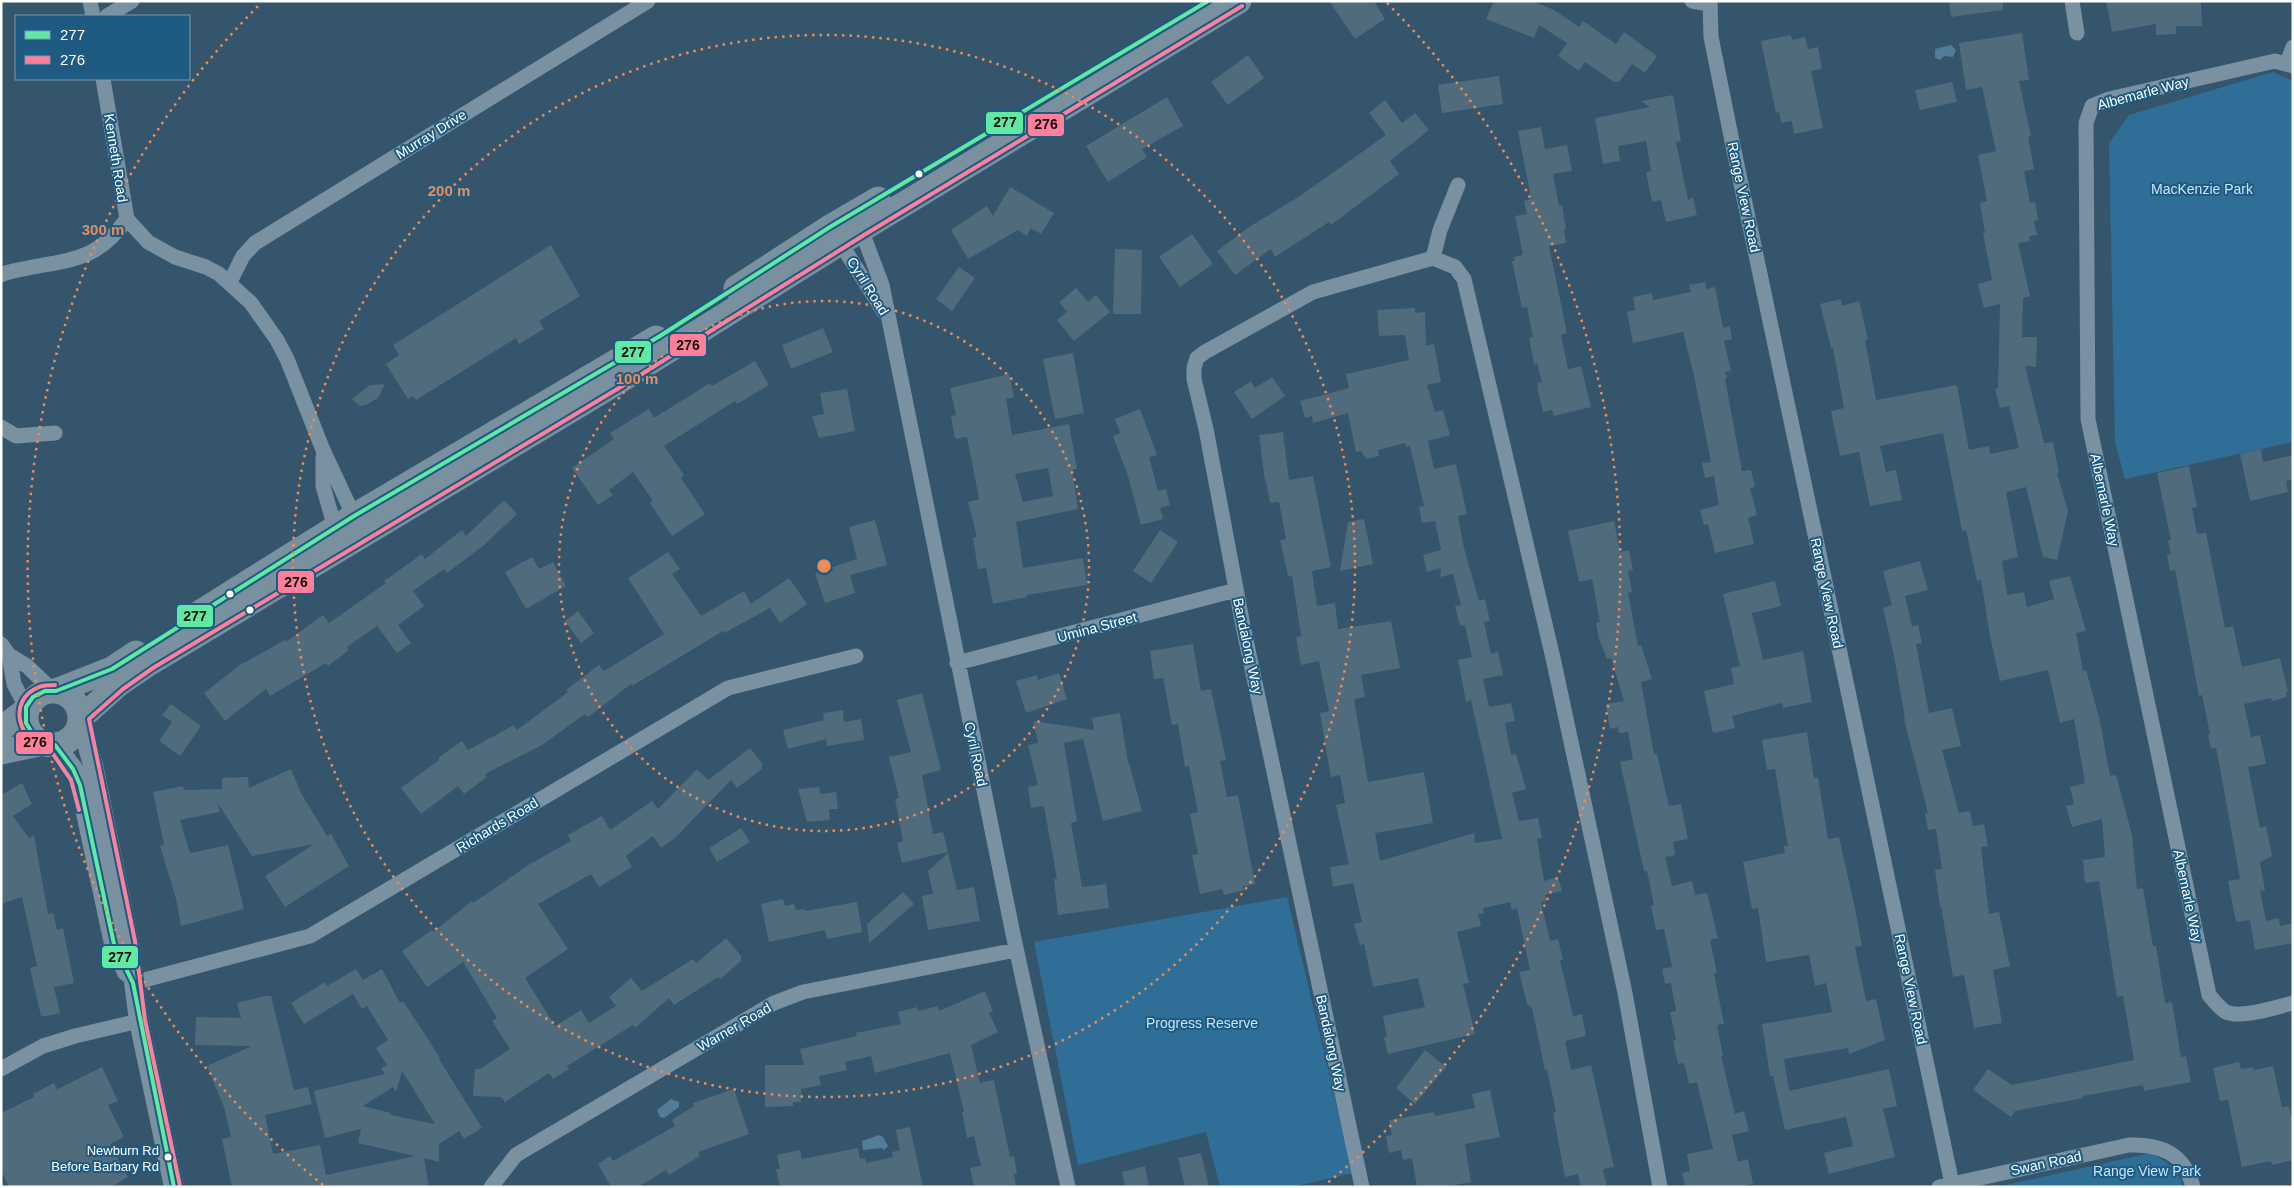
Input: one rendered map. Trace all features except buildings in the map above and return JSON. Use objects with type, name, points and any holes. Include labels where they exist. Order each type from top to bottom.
[{"type":"main road","points":[[858,222],[1208,1]]},
{"type":"main road","points":[[1,752],[64,743],[71,738],[82,720],[119,684],[348,531],[668,331],[1239,1]]},
{"type":"main road","points":[[1,729],[26,711],[33,697],[45,692],[59,692],[112,669],[348,531]]},
{"type":"main road","points":[[59,692],[77,704],[82,720]]},
{"type":"main road","points":[[26,711],[30,732],[49,744]]},
{"type":"street","points":[[90,1],[93,15]]},
{"type":"street","points":[[109,15],[132,1]]},
{"type":"street","name":"Murray Drive","points":[[230,282],[243,256],[255,242],[648,1]]},
{"type":"street","points":[[1692,1],[1710,3]]},
{"type":"street","points":[[2072,1],[2077,33]]},
{"type":"street","name":"Range View Road","points":[[1710,3],[1711,37],[1729,128],[1946,1185]]},
{"type":"street","points":[[2290,64],[2293,47]]},
{"type":"street","name":"Albemarle Way","points":[[2290,64],[2275,61],[2109,99],[2092,106],[2086,123],[2088,419],[2209,995],[2219,1007],[2227,1012],[2239,1015],[2293,1004]]},
{"type":"street","name":"Kenneth Road","points":[[103,80],[127,219],[148,242],[161,251],[206,267],[230,282],[251,303],[277,340],[297,380],[323,450],[348,531]]},
{"type":"street","points":[[1458,185],[1440,230],[1433,258],[1455,267],[1464,279],[1553,658],[1625,994],[1660,1187]]},
{"type":"street","points":[[1,275],[77,258],[94,252],[118,231],[127,219]]},
{"type":"street","name":"Cyril Road","points":[[858,222],[882,285],[1016,950],[1068,1187]]},
{"type":"street","name":"Cyril Road","points":[[836,235],[889,320]]},
{"type":"street","name":"Bandalong Way","points":[[1362,1187],[1236,590],[1206,429],[1194,379],[1194,368],[1197,358],[1313,292],[1433,258]]},
{"type":"street","points":[[1,427],[16,436],[55,433]]},
{"type":"street","name":"Kenneth Road","points":[[323,450],[323,486],[348,531]]},
{"type":"street","name":"Umina Street","points":[[957,663],[1236,590]]},
{"type":"street","points":[[5,649],[59,692]]},
{"type":"street","points":[[5,649],[14,684],[26,711]]},
{"type":"street","name":"Richards Road","points":[[133,982],[310,936],[728,688],[856,656]]},
{"type":"street","points":[[82,720],[129,942],[139,1021],[174,1187]]},
{"type":"street","points":[[49,744],[77,777],[114,944],[133,982]]},
{"type":"street","name":"Warner Road","points":[[491,1187],[516,1155],[774,1003],[803,992],[1016,950]]},
{"type":"street","points":[[1,1069],[43,1046],[75,1036],[139,1021]]},
{"type":"street","name":"Swan Road","points":[[1946,1185],[2140,1144],[2152,1145],[2173,1154],[2185,1167],[2193,1187]]},
{"type":"green space","name":"MacKenzie Park","points":[[2273,72],[2293,81],[2293,442],[2125,479],[2115,442],[2109,143],[2129,115]]},
{"type":"green space","name":"Progress Reserve","points":[[1287,897],[1353,1173],[1292,1187],[1220,1187],[1206,1132],[1078,1165],[1034,942]]},
{"type":"green space","name":"Range View Park","points":[[2151,1153],[2175,1170],[2183,1187],[1997,1187]]},
{"type":"shaded area","points":[[1951,45],[1956,50],[1953,57],[1944,56],[1940,60],[1935,58],[1935,49]]},
{"type":"shaded area","points":[[671,1099],[679,1102],[679,1107],[664,1118],[660,1117],[657,1110]]},
{"type":"shaded area","points":[[879,1135],[883,1137],[888,1146],[884,1150],[882,1148],[863,1150],[862,1141]]},
{"type":"transit line","name":"277","points":[[174,1187],[133,983],[114,944],[80,785],[73,769],[55,745],[44,743],[34,736],[26,723],[26,707],[33,697],[45,691],[56,691],[112,669],[354,516],[660,336],[830,227],[1208,1]]},
{"type":"transit line","name":"276","points":[[180,1186],[145,1020],[135,941],[89,719],[123,689],[153,668],[634,379],[864,235],[1242,6]]},
{"type":"transit line","name":"276","points":[[55,685],[41,686],[29,693],[22,701],[20,721],[24,731],[31,739],[51,751],[71,780],[79,810]]},
{"type":"place","name":"Newburn Rd Before Barbary Rd","points":[[168,1157]]}]
